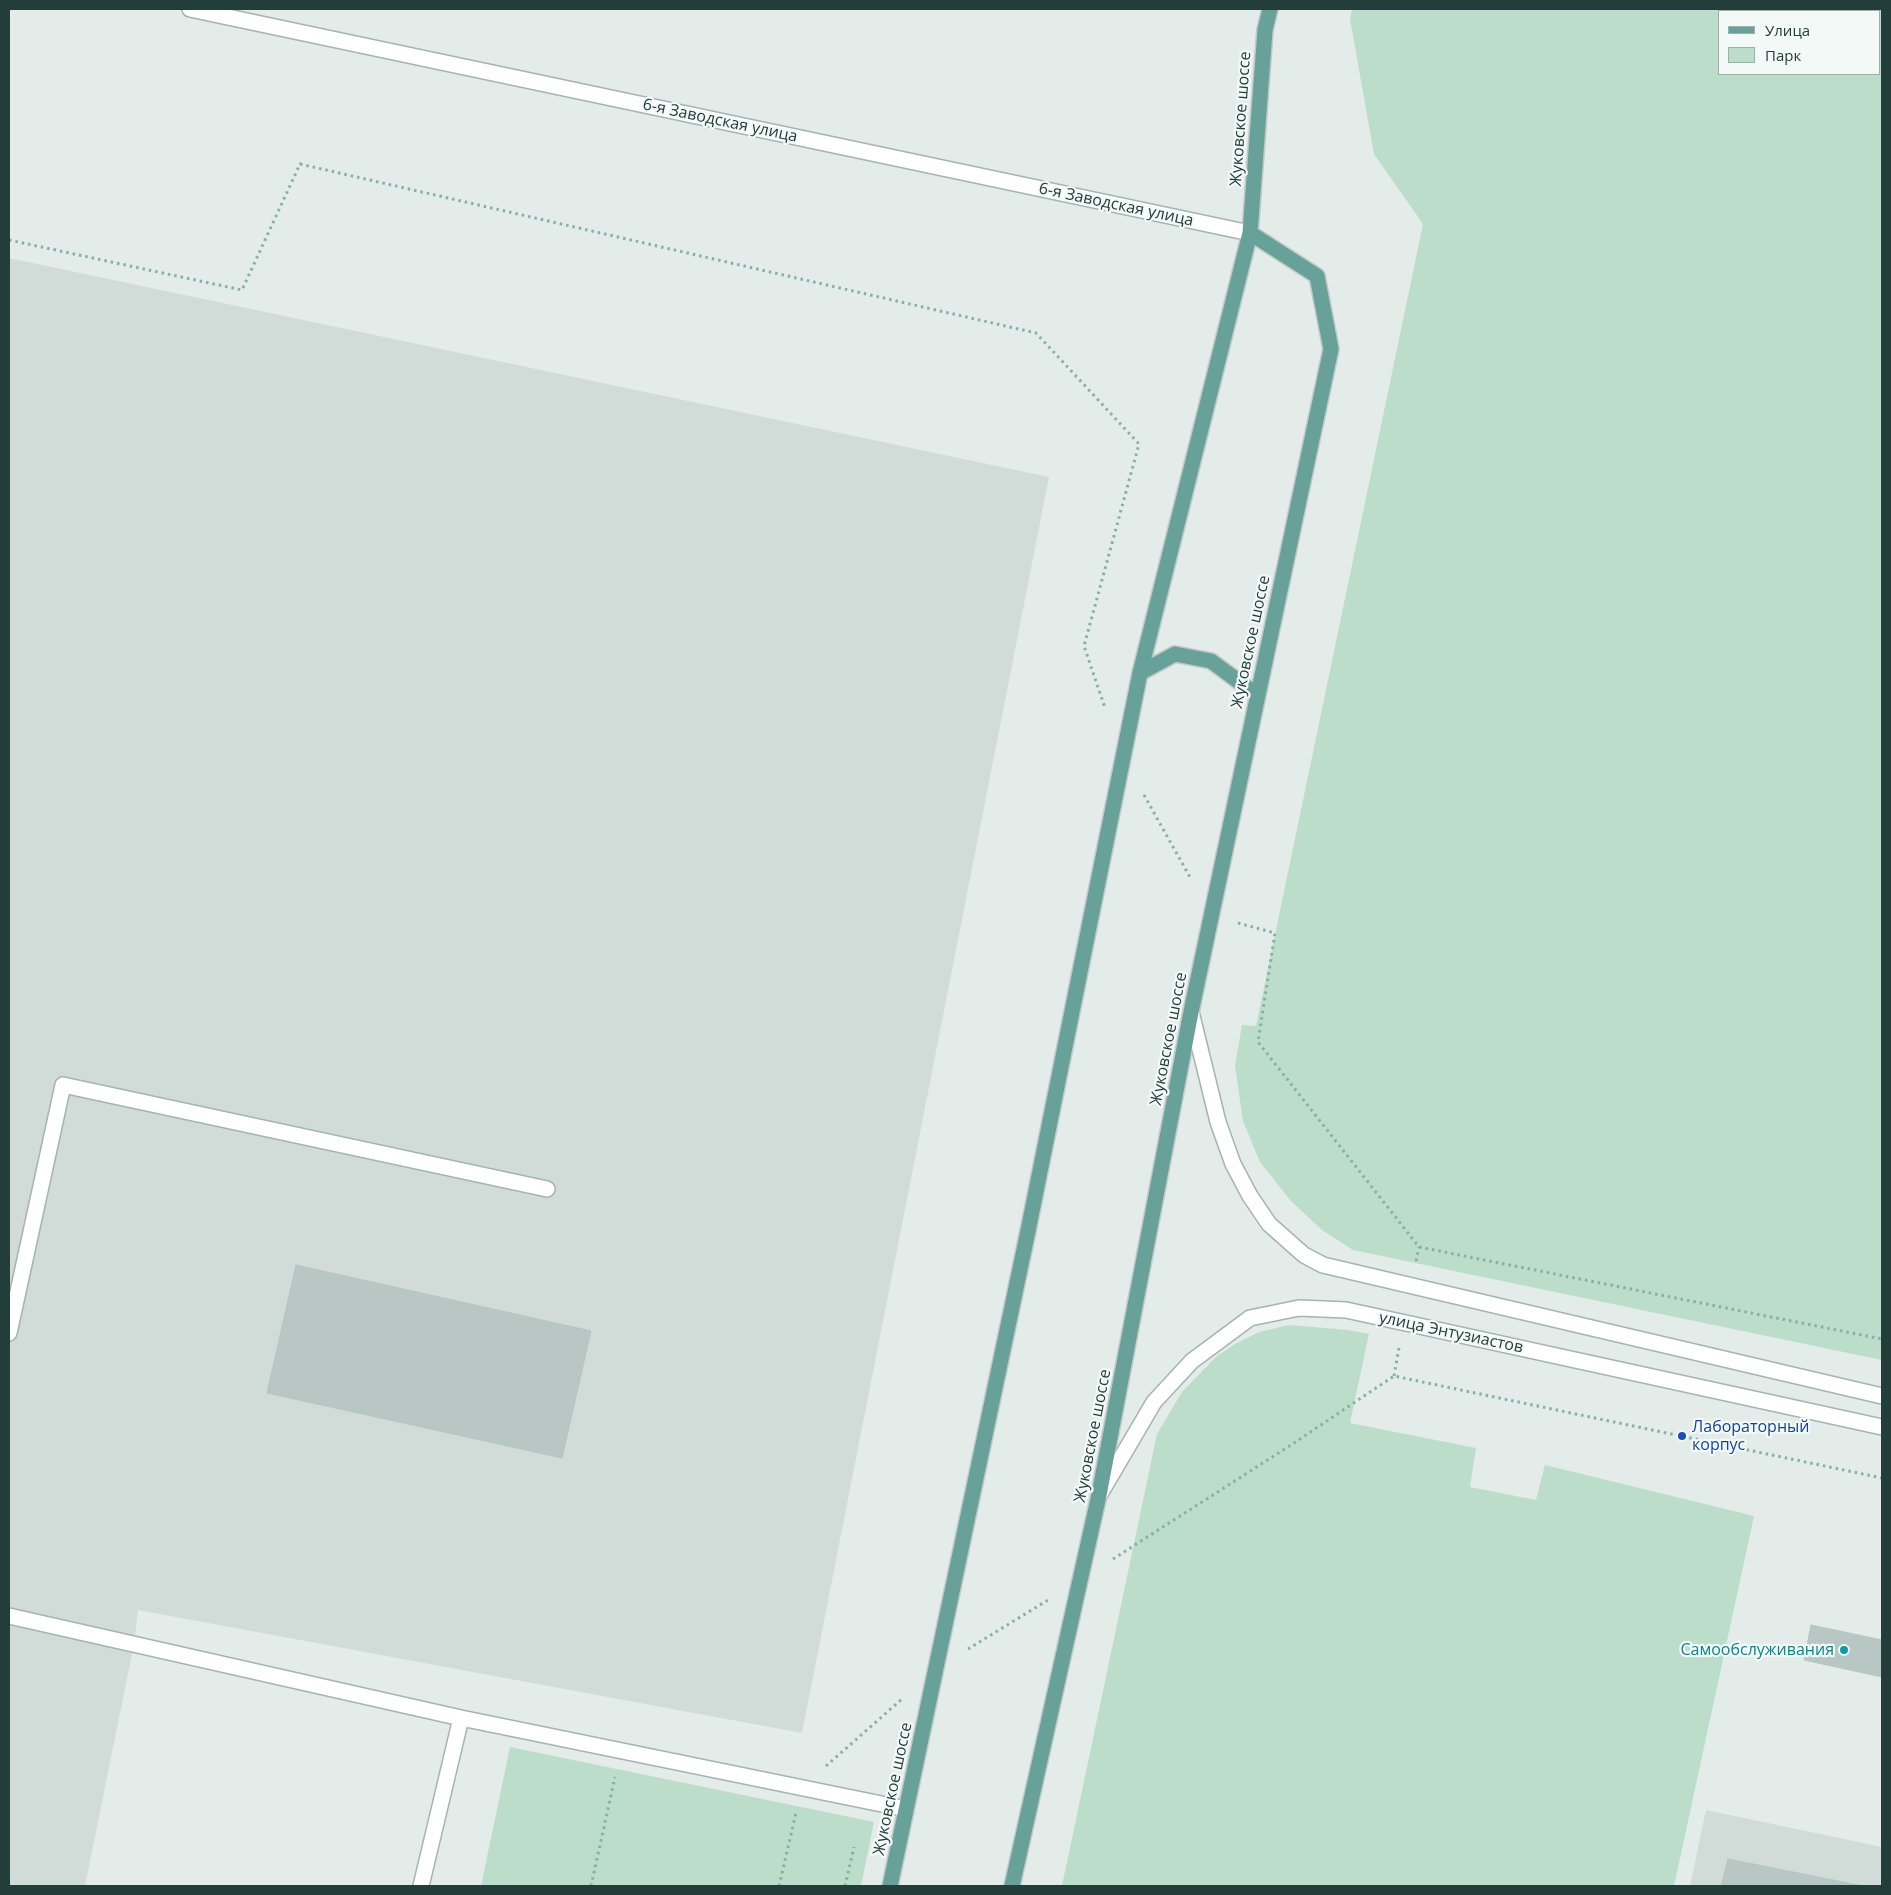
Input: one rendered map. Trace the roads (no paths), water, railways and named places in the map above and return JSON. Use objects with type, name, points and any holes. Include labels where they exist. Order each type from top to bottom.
[{"type":"main road","name":"Жуковское шоссе","points":[[890,1886],[1030,1221],[1140,673],[1250,233],[1265,30],[1270,9]]},
{"type":"main road","name":"Жуковское шоссе","points":[[1012,1886],[1100,1495],[1191,1012],[1331,349],[1317,276],[1250,233]]},
{"type":"main road","points":[[1140,673],[1176,654],[1211,661],[1257,695]]},
{"type":"street","name":"6-я Заводская улица","points":[[190,9],[1250,233]]},
{"type":"street","points":[[1191,1012],[1218,1122],[1233,1164],[1268,1224],[1304,1255],[1323,1265],[1882,1396]]},
{"type":"street","points":[[9,1333],[63,1085],[547,1189]]},
{"type":"street","name":"улица Энтузиастов","points":[[1100,1495],[1154,1402],[1192,1361],[1250,1318],[1299,1308],[1346,1310],[1882,1427]]},
{"type":"street","points":[[9,1616],[461,1718],[906,1809]]},
{"type":"street","points":[[421,1886],[461,1718]]},
{"type":"place","name":"Лабораторный корпус","points":[[1682,1436]]},
{"type":"place","name":"Самообслуживания","points":[[1844,1650]]}]
